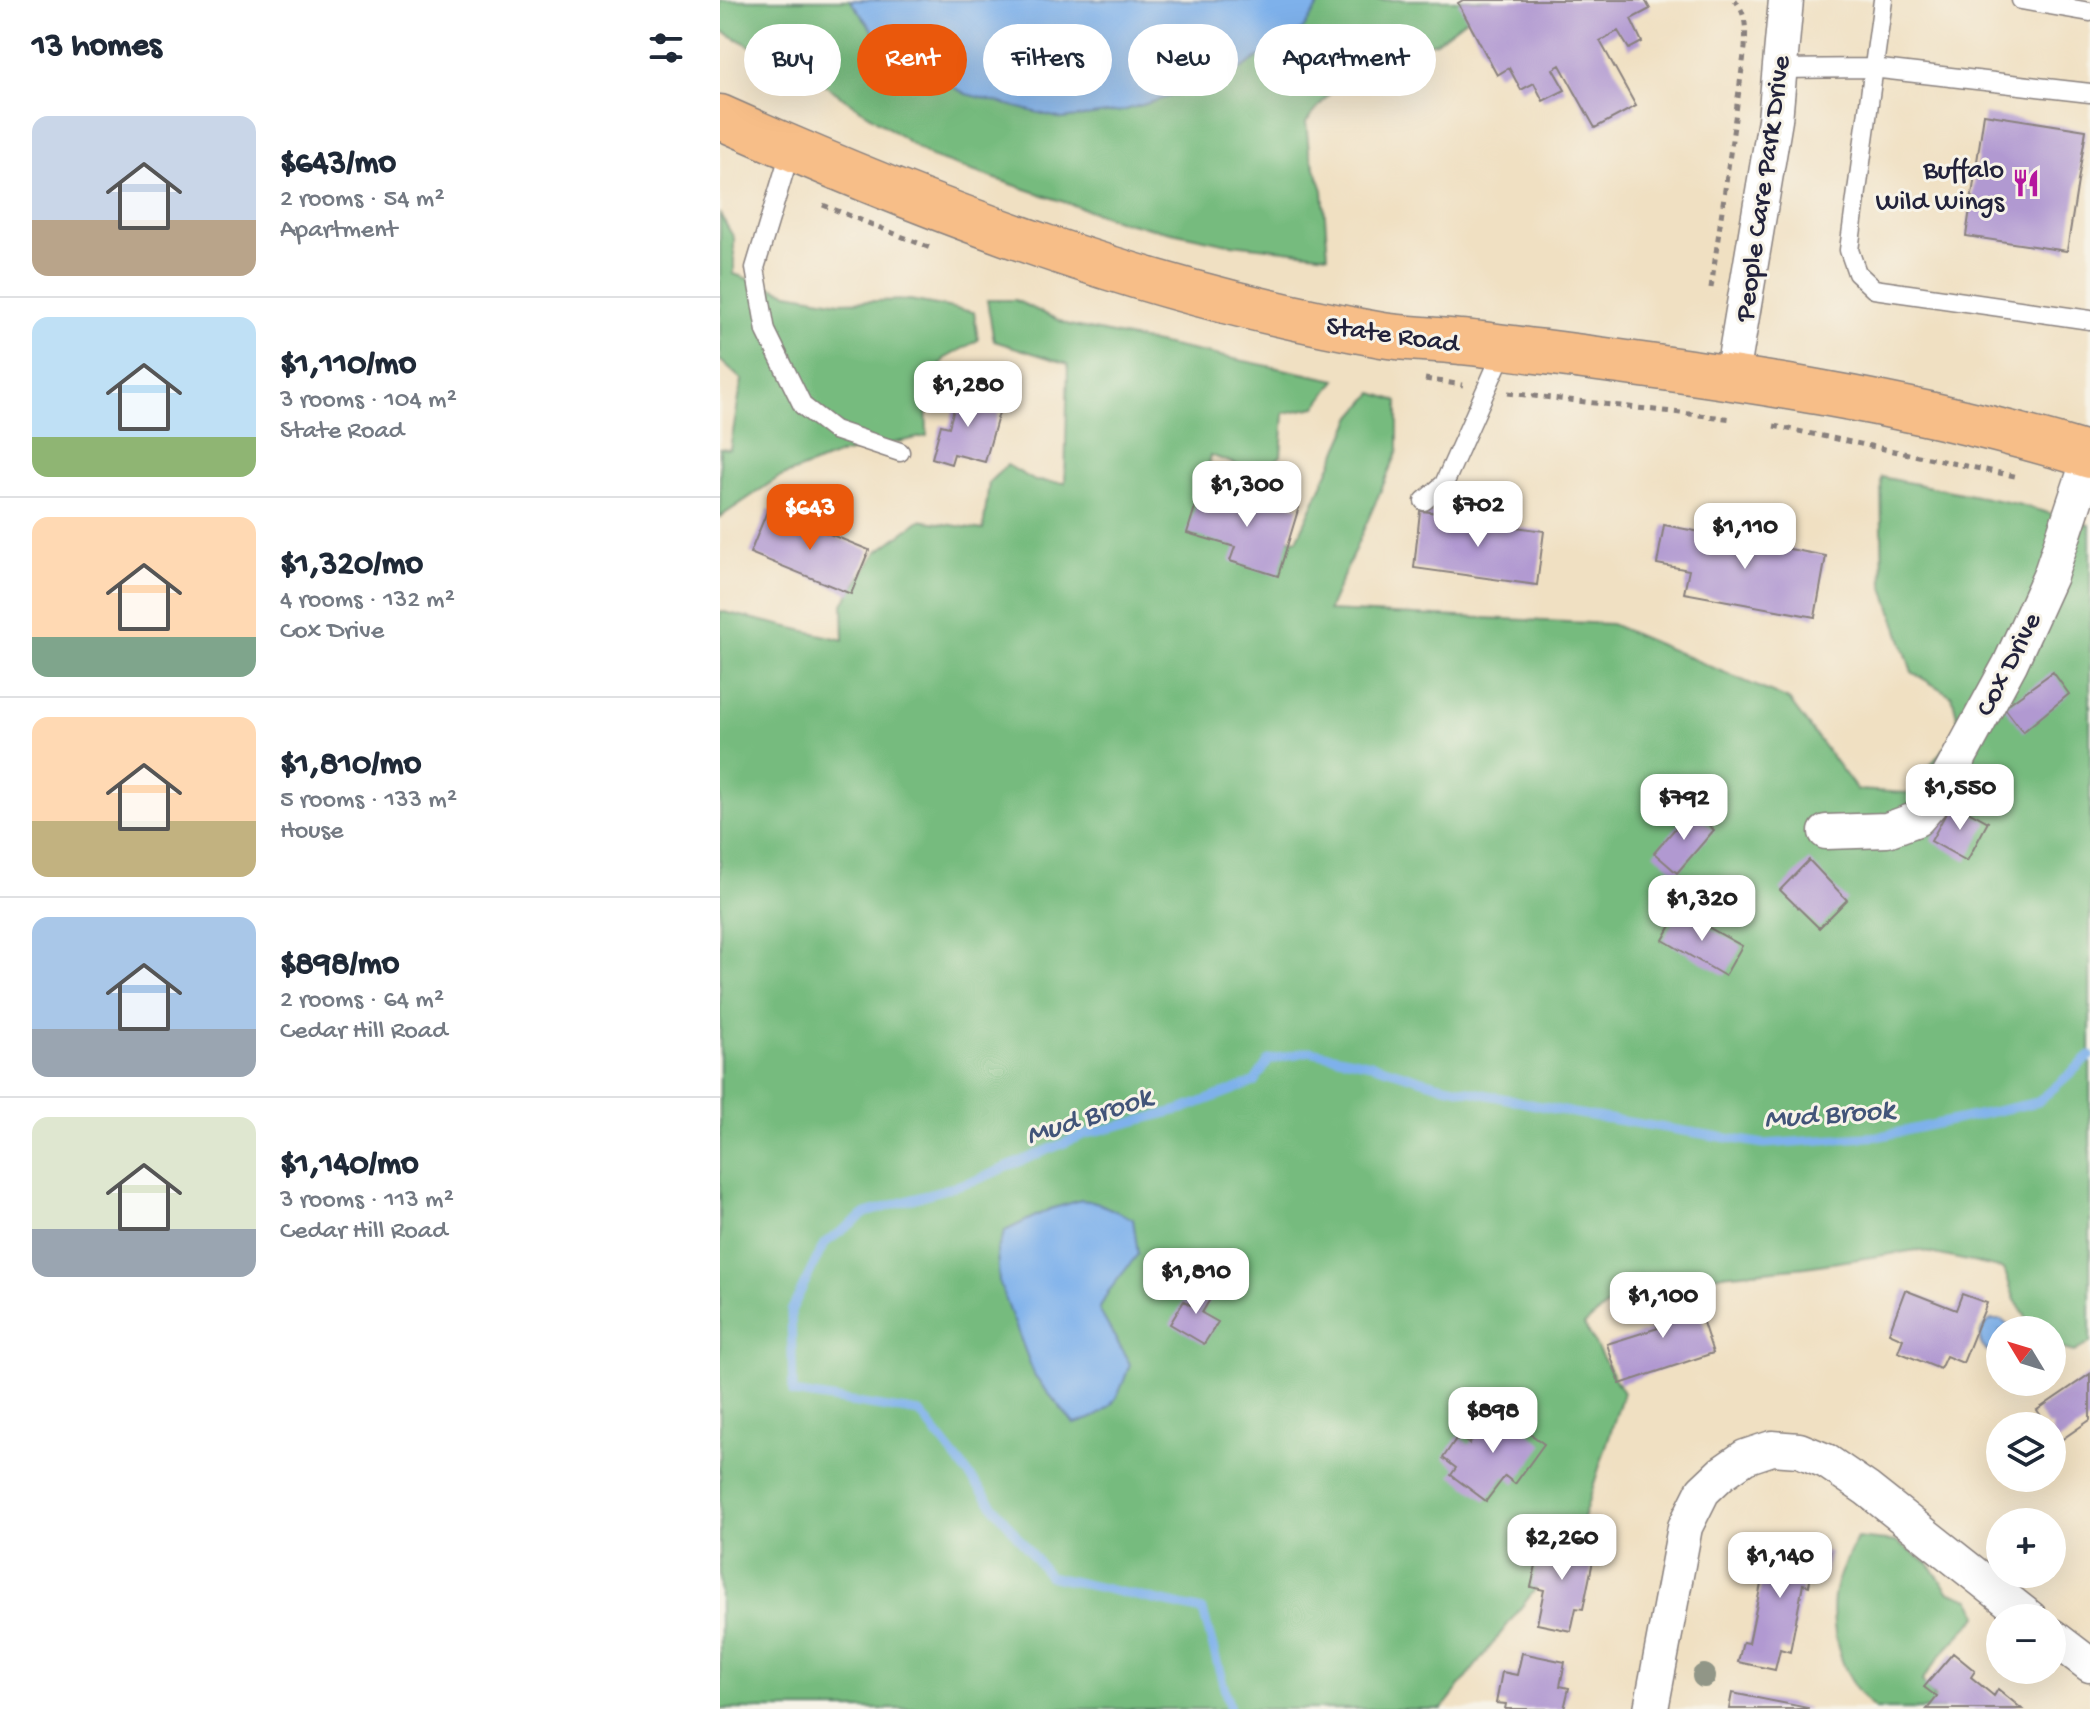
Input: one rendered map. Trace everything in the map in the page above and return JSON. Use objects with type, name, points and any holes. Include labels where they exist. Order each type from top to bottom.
[{"type":"main road","name":"State Road","points":[[720,117],[940,210],[1049,250],[1235,306],[1384,335],[1732,376],[1928,413],[2090,456]]},
{"type":"street","name":"People Care Park Drive","points":[[1732,376],[1775,120],[1786,0]]},
{"type":"street","name":"Cox Drive","points":[[1826,832],[1887,830],[1917,819],[1940,793],[2010,664],[2050,576],[2090,456]]},
{"type":"street","points":[[1651,1709],[1685,1527],[1703,1491],[1722,1473],[1745,1457],[1772,1448],[1799,1450],[1826,1461],[1867,1489],[2012,1604]]},
{"type":"street","points":[[2066,1647],[2090,1665]]},
{"type":"lane","points":[[1883,0],[1849,250],[1857,273],[1874,289],[2090,320]]},
{"type":"lane","points":[[2021,0],[2090,12]]},
{"type":"lane","points":[[1778,69],[1872,68],[2090,93]]},
{"type":"lane","points":[[791,149],[755,268],[766,331],[803,406],[834,430],[900,452]]},
{"type":"lane","points":[[1424,501],[1444,484],[1505,347]]},
{"type":"path","points":[[1710,298],[1728,150],[1745,48],[1746,23],[1742,9],[1735,0]]},
{"type":"green space","points":[[720,0],[850,0],[868,24],[857,24],[857,96],[967,96],[983,91],[983,96],[1112,96],[1112,66],[1128,63],[1128,96],[1238,96],[1238,41],[1254,38],[1254,96],[1327,96],[1306,122],[1309,151],[1323,190],[1328,255],[1223,243],[1120,221],[931,157],[841,96],[841,24],[744,24],[744,43],[720,30]]},
{"type":"green space","points":[[1322,0],[1490,0],[1436,42],[1436,24],[1305,24]]},
{"type":"green space","points":[[720,214],[734,238],[734,274],[788,293],[840,302],[910,300],[974,312],[978,340],[944,359],[926,395],[927,436],[840,454],[778,478],[720,517],[720,448],[730,449],[742,380],[720,360]]},
{"type":"green space","points":[[987,300],[1015,300],[1069,325],[1336,380],[1316,407],[1284,413],[1281,456],[1260,473],[1210,455],[1207,528],[1297,540],[1353,416],[1373,393],[1398,401],[1398,451],[1328,611],[1611,624],[1789,700],[1857,790],[1908,793],[1960,728],[1952,696],[1912,672],[1883,584],[1881,477],[2017,504],[2090,525],[2090,1343],[2074,1352],[2066,1350],[2066,1316],[2025,1316],[2015,1300],[2004,1269],[1917,1250],[1806,1267],[1634,1283],[1584,1325],[1623,1393],[1578,1534],[1442,1709],[720,1709],[720,611],[844,640],[843,604],[877,552],[920,520],[983,530],[989,482],[1007,465],[1035,481],[1065,483],[1068,364],[994,341]]},
{"type":"green space","points":[[1857,1538],[1896,1542],[1929,1564],[1948,1591],[1970,1599],[1979,1615],[1941,1655],[1922,1681],[1943,1709],[1875,1709],[1847,1672],[1834,1627],[1834,1596],[1840,1574]]},
{"type":"water","points":[[850,0],[1322,0],[1306,24],[1254,24],[1254,60],[1238,71],[1238,24],[1128,24],[1128,96],[1172,96],[1122,111],[1062,119],[967,94],[967,24],[868,24]]},
{"type":"water","points":[[1081,1200],[1096,1202],[1133,1219],[1138,1254],[1108,1292],[1099,1310],[1130,1364],[1112,1404],[1097,1415],[1074,1424],[1035,1377],[999,1282],[997,1251],[1005,1231],[1050,1209]]},
{"type":"water","points":[[1985,1325],[1986,1350],[1980,1342],[1981,1330]]},
{"type":"building","points":[[1463,0],[1645,0],[1650,9],[1631,19],[1642,42],[1629,49],[1618,31],[1600,41],[1636,106],[1595,128],[1560,65],[1553,69],[1565,90],[1543,101],[1534,83],[1521,90],[1509,68],[1497,75],[1458,3]]},
{"type":"building","name":"Buffalo Wild Wings","points":[[1984,114],[2086,130],[2067,251],[1966,236]]},
{"type":"building","points":[[959,390],[1002,402],[985,462],[954,454],[951,464],[932,458],[941,425],[949,427]]},
{"type":"building","points":[[1248,492],[1299,507],[1278,576],[1230,561],[1235,547],[1187,533],[1199,494],[1243,507]]},
{"type":"building","points":[[768,509],[869,550],[851,594],[750,553]]},
{"type":"building","points":[[1420,511],[1460,515],[1460,519],[1544,531],[1537,585],[1414,568]]},
{"type":"building","points":[[1664,525],[1826,556],[1815,617],[1684,593],[1689,570],[1657,564]]},
{"type":"building","points":[[2053,672],[2069,694],[2023,732],[2004,707]]},
{"type":"building","points":[[1952,802],[1988,822],[1967,861],[1931,841]]},
{"type":"building","points":[[1691,810],[1714,830],[1677,873],[1654,853]]},
{"type":"building","points":[[1809,860],[1847,900],[1819,928],[1780,890]]},
{"type":"building","points":[[1679,911],[1742,946],[1725,976],[1663,940]]},
{"type":"building","points":[[1204,1282],[1216,1289],[1202,1313],[1218,1322],[1204,1344],[1170,1324],[1184,1301],[1190,1305]]},
{"type":"building","points":[[1692,1289],[1713,1353],[1620,1384],[1607,1344],[1658,1328],[1649,1303]]},
{"type":"building","points":[[1905,1290],[1956,1310],[1962,1294],[1987,1303],[1963,1363],[1946,1356],[1940,1369],[1898,1352],[1903,1339],[1889,1333]]},
{"type":"building","points":[[2090,1374],[2090,1420],[2066,1436],[2066,1412],[2037,1410],[2058,1396],[2066,1396],[2066,1390]]},
{"type":"building","points":[[1495,1408],[1544,1444],[1515,1484],[1505,1476],[1486,1501],[1451,1475],[1456,1468],[1443,1458],[1458,1436],[1469,1444]]},
{"type":"building","points":[[1542,1539],[1595,1551],[1583,1609],[1576,1608],[1571,1631],[1537,1624],[1544,1590],[1531,1587]]},
{"type":"building","points":[[1765,1539],[1830,1552],[1824,1578],[1811,1575],[1809,1586],[1803,1584],[1790,1652],[1780,1649],[1775,1670],[1738,1662],[1743,1642],[1749,1643],[1763,1574],[1758,1573]]},
{"type":"building","points":[[1522,1653],[1565,1662],[1560,1686],[1569,1688],[1564,1709],[1505,1709],[1506,1704],[1496,1703],[1502,1672],[1517,1675]]},
{"type":"building","points":[[1953,1653],[1975,1671],[1971,1677],[1994,1696],[1998,1689],[2022,1709],[1927,1709],[1937,1697],[1924,1687]]},
{"type":"building","points":[[1732,1693],[1808,1708],[1808,1709],[1729,1709]]},
{"type":"waterway","name":"Mud Brook","points":[[1230,1709],[1203,1611],[1049,1576],[920,1413],[793,1393],[791,1311],[824,1244],[866,1213],[979,1179],[1083,1135],[1183,1109],[1254,1082],[1269,1060],[1310,1051],[1371,1064],[1436,1084],[1573,1113],[1764,1144],[1881,1136],[2038,1102],[2090,1056]]},
{"type":"place","name":"Buffalo Wild Wings","points":[[2026,183]]}]
